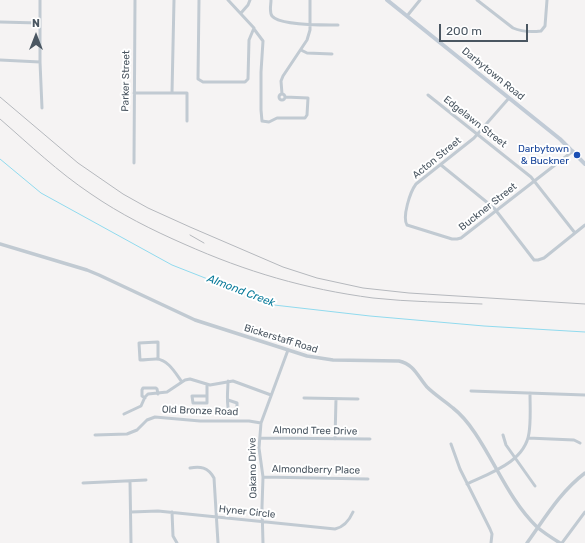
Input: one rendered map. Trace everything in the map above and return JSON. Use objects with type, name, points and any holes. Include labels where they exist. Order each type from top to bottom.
[{"type":"main road","name":"Darbytown Road","points":[[388,0],[560,138],[585,164]]},
{"type":"street","points":[[40,0],[42,108]]},
{"type":"street","name":"Parker Street","points":[[134,163],[135,0]]},
{"type":"street","points":[[172,93],[174,0]]},
{"type":"street","points":[[199,0],[199,80],[203,82],[246,82],[249,73],[249,40],[254,28]]},
{"type":"street","points":[[228,0],[254,28],[262,41],[262,121],[269,122],[277,118],[305,118],[307,116],[308,98],[285,97],[280,99],[279,96],[282,94],[281,81],[283,76],[307,40],[310,25],[310,0]]},
{"type":"street","points":[[241,13],[248,5],[250,0]]},
{"type":"street","points":[[271,0],[272,16],[276,19],[310,25],[338,25]]},
{"type":"street","points":[[407,16],[420,0]]},
{"type":"street","points":[[477,0],[513,28],[523,31],[540,31],[544,28],[546,21],[547,0]]},
{"type":"street","points":[[0,22],[40,23]]},
{"type":"street","points":[[301,50],[308,53],[332,54]]},
{"type":"street","points":[[0,60],[40,62]]},
{"type":"street","points":[[134,93],[187,93],[187,121]]},
{"type":"street","name":"Edgelawn Street","points":[[428,95],[535,181],[575,233]]},
{"type":"street","name":"Acton Street","points":[[405,221],[409,201],[414,187],[420,180],[441,165],[478,134],[509,98]]},
{"type":"street","name":"Buckner Street","points":[[405,221],[410,227],[452,239],[461,238],[573,151]]},
{"type":"street","points":[[441,165],[496,210],[532,258],[537,260],[544,258],[585,225]]},
{"type":"street","name":"Bickerstaff Road","points":[[0,244],[93,272],[196,320],[307,356],[321,359],[399,361],[409,365],[431,391],[453,408],[466,421],[476,434],[496,470],[523,511],[538,528],[561,543]]},
{"type":"street","points":[[158,358],[158,342],[139,343],[140,360],[158,358],[167,364],[182,382]]},
{"type":"street","name":"Oakano Drive","points":[[263,543],[263,477],[260,455],[261,423],[288,350]]},
{"type":"street","points":[[124,414],[141,406],[148,394],[158,394],[170,391],[188,379],[193,379],[207,384],[228,381],[236,382],[271,395]]},
{"type":"street","points":[[228,381],[228,400],[229,412],[235,412],[237,403],[228,400]]},
{"type":"street","points":[[207,384],[207,396],[207,403],[193,404],[192,396],[207,396]]},
{"type":"street","points":[[145,398],[142,396],[143,388],[156,388],[158,394]]},
{"type":"street","points":[[471,391],[585,395]]},
{"type":"street","points":[[467,484],[510,462],[524,448],[528,438],[530,393]]},
{"type":"street","points":[[304,398],[358,399]]},
{"type":"street","points":[[335,439],[336,399]]},
{"type":"street","name":"Old Bronze Road","points":[[95,435],[127,434],[137,430],[147,420],[155,418],[200,421],[249,421],[261,423]]},
{"type":"street","points":[[503,435],[506,445],[535,486]]},
{"type":"street","name":"Almond Tree Drive","points":[[260,438],[370,439]]},
{"type":"street","points":[[528,438],[567,439],[580,443]]},
{"type":"street","points":[[450,444],[467,484],[490,529],[492,534],[491,543]]},
{"type":"street","points":[[190,468],[204,468],[209,470],[213,476],[215,482],[218,543]]},
{"type":"street","points":[[527,543],[560,497],[585,473]]},
{"type":"street","name":"Almondberry Place","points":[[263,477],[368,480]]},
{"type":"street","points":[[82,483],[146,480]]},
{"type":"street","points":[[130,481],[131,543]]},
{"type":"street","name":"Hyner Circle","points":[[131,512],[172,512],[335,529],[345,525],[353,512]]},
{"type":"street","points":[[172,512],[174,536],[177,543]]},
{"type":"street","points":[[561,543],[585,512]]},
{"type":"waterway","name":"Almond Creek","points":[[0,159],[41,193],[172,265],[274,305],[370,316],[484,326],[585,332]]},
{"type":"railway","points":[[0,97],[78,163],[123,194],[148,208],[283,267],[317,278],[363,288],[409,293],[585,304]]},
{"type":"railway","points":[[0,119],[79,186],[136,221],[207,254],[254,271],[324,290],[373,298],[482,304]]},
{"type":"railway","points":[[190,235],[204,243]]},
{"type":"place","name":"Darbytown & Buckner","points":[[577,155]]}]
